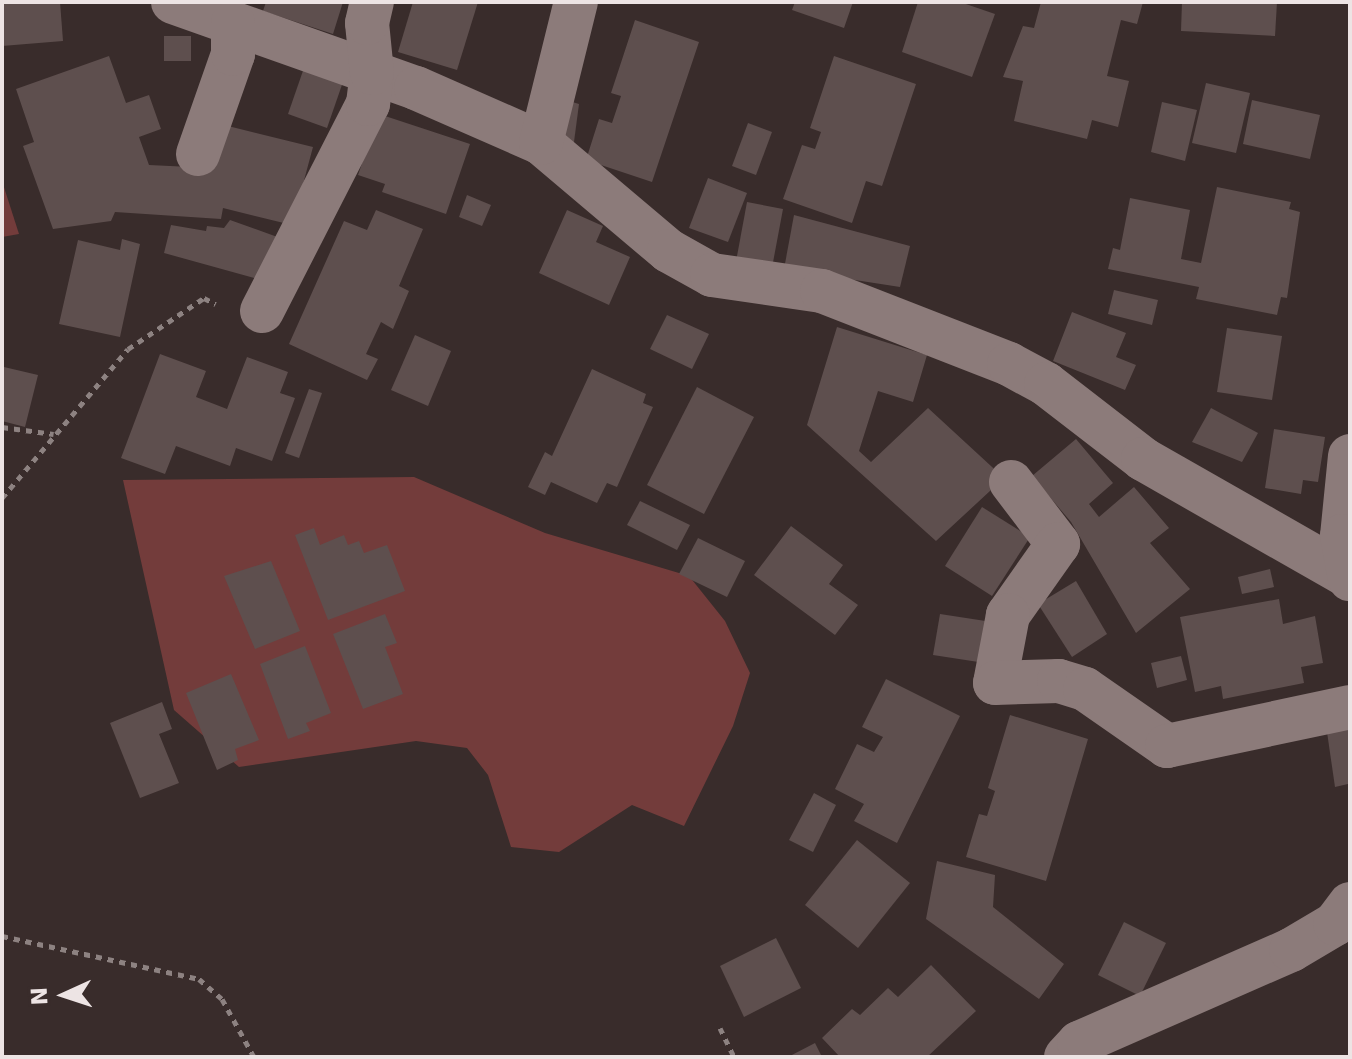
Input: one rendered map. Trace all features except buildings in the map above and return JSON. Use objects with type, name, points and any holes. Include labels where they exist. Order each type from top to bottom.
[{"type":"street","points":[[173,2],[372,73],[541,143],[669,251],[712,275],[822,291],[1009,364],[1046,384],[1143,459],[1350,578]]},
{"type":"street","points":[[262,311],[338,168],[368,104],[372,73],[367,23],[372,2]]},
{"type":"street","points":[[541,143],[576,2]]},
{"type":"street","points":[[198,154],[233,54],[233,23]]},
{"type":"street","points":[[1350,456],[1342,536],[1350,578]]},
{"type":"street","points":[[1011,482],[1058,544],[1008,615],[995,683],[1059,681],[1085,689],[1167,746],[1350,707]]},
{"type":"street","points":[[1066,1057],[1079,1043],[1345,924]]},
{"type":"path","points":[[2,498],[128,349],[204,298],[240,315],[262,311]]},
{"type":"path","points":[[2,427],[55,434]]},
{"type":"path","points":[[2,936],[199,979],[222,999],[254,1057]]},
{"type":"path","points":[[720,1028],[734,1057]]},
{"type":"shaded area","points":[[2,181],[19,234],[2,237]]},
{"type":"shaded area","points":[[414,477],[545,533],[689,576],[725,621],[750,673],[733,726],[684,826],[632,805],[559,852],[511,847],[488,775],[467,748],[416,741],[239,767],[174,710],[123,480]]}]
